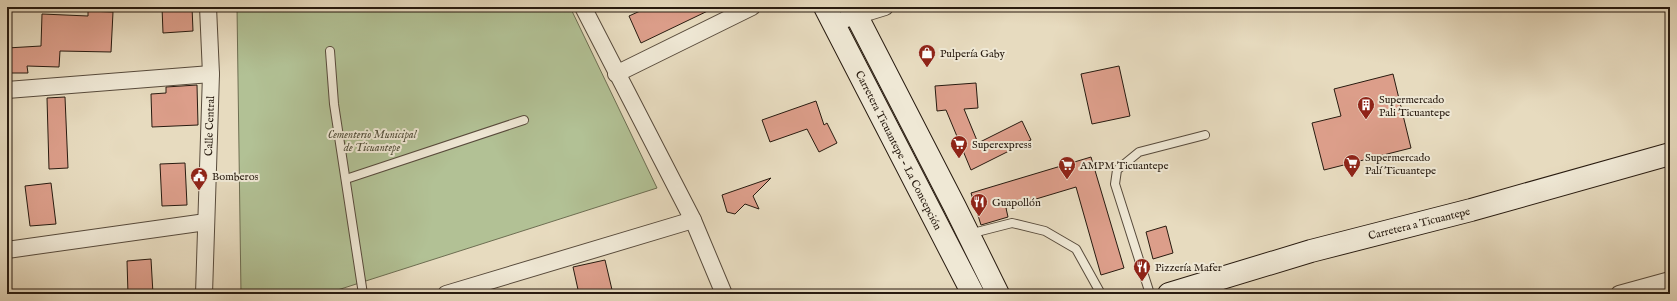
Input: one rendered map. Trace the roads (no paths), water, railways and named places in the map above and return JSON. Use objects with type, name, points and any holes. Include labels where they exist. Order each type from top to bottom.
[{"type":"main road","name":"Carretera Ticuantepe - La Concepción","points":[[854,11],[998,294]]},
{"type":"main road","name":"Carretera Ticuantepe - La Concepción","points":[[829,15],[973,294]]},
{"type":"main road","name":"Carretera a Ticuantepe","points":[[1169,294],[1311,251],[1471,210],[1670,154]]},
{"type":"street","name":"Calle Central","points":[[204,294],[211,74],[208,7]]},
{"type":"street","points":[[582,7],[693,220],[724,294]]},
{"type":"street","points":[[616,74],[752,7]]},
{"type":"street","points":[[829,15],[885,7]]},
{"type":"street","points":[[7,90],[211,74]]},
{"type":"street","points":[[446,294],[693,220]]},
{"type":"street","points":[[7,250],[206,222]]},
{"type":"street","points":[[1619,294],[1670,280]]},
{"type":"lane","points":[[330,50],[334,104],[363,294]]},
{"type":"lane","points":[[346,179],[524,120]]},
{"type":"lane","points":[[1150,294],[1115,184],[1117,170],[1139,152],[1205,135]]},
{"type":"lane","points":[[968,234],[1012,223],[1045,231],[1076,249],[1102,294]]},
{"type":"place","name":"Pulpería Gaby","points":[[927,68]]},
{"type":"place","name":"Supermercado Pali Ticuantepe","points":[[1366,120]]},
{"type":"place","name":"Superexpress","points":[[959,159]]},
{"type":"place","name":"Supermercado Palí Ticuantepe","points":[[1352,178]]},
{"type":"place","name":"AMPM Ticuantepe","points":[[1067,180]]},
{"type":"place","name":"Bomberos","points":[[199,191]]},
{"type":"place","name":"Guapollón","points":[[979,217]]},
{"type":"place","name":"Pizzería Mafer","points":[[1142,282]]},
{"type":"park label","name":"Cementerio Municipal de Ticuantepe","points":[[372,140]]}]
